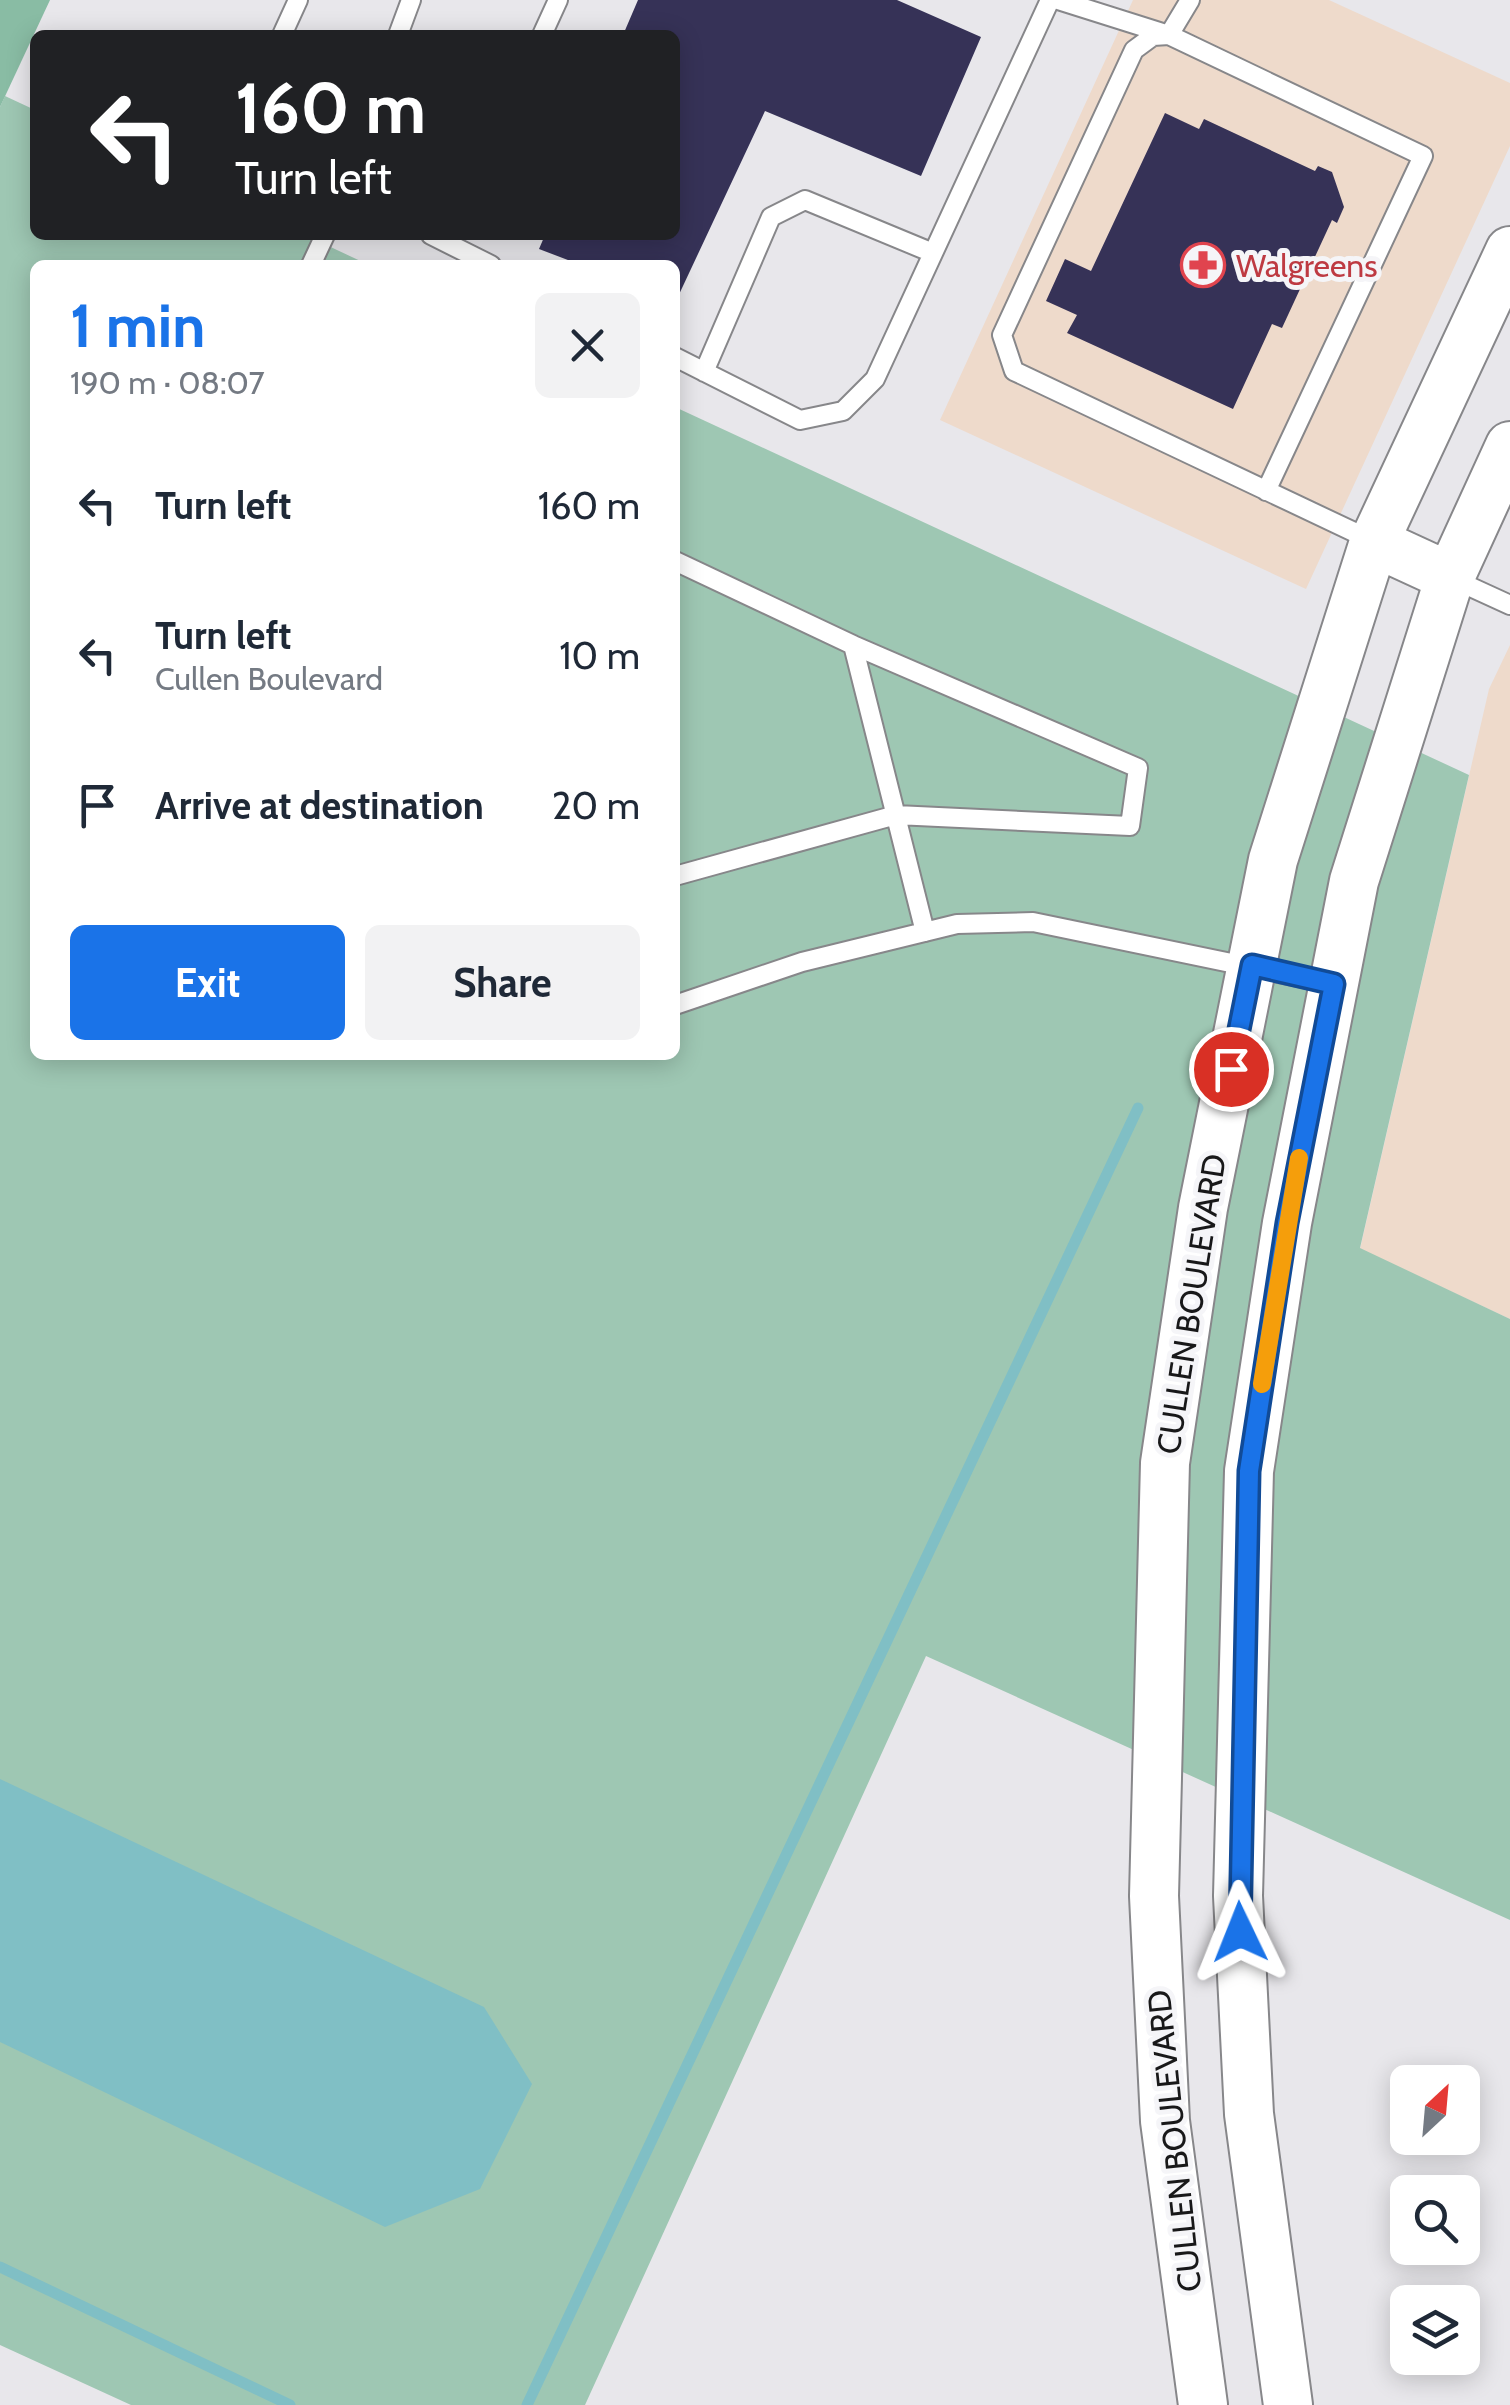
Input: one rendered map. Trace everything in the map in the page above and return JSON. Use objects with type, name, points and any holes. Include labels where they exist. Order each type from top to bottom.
[{"type":"main road","name":"CULLEN BOULEVARD","points":[[1203,2405],[1165,2121],[1154,1896],[1165,1464],[1203,1208],[1273,860],[1374,542],[1510,251]]},
{"type":"main road","points":[[1288,2405],[1249,2114],[1238,1896],[1249,1471],[1287,1223],[1354,881],[1450,577],[1510,446]]},
{"type":"main road","points":[[1374,542],[1450,577]]},
{"type":"lane","points":[[284,30],[298,0]]},
{"type":"lane","points":[[400,30],[411,0]]},
{"type":"lane","points":[[544,30],[558,0]]},
{"type":"lane","points":[[680,360],[800,420],[842,412],[875,379],[1050,0]]},
{"type":"lane","points":[[1058,0],[1169,35],[1423,156],[1266,491]]},
{"type":"lane","points":[[1169,35],[1190,0]]},
{"type":"lane","points":[[1169,35],[1153,36],[1134,50],[1002,335],[1005,352],[1014,371],[1374,542]]},
{"type":"lane","points":[[704,372],[771,217],[806,200],[933,254]]},
{"type":"lane","points":[[447,240],[482,260]]},
{"type":"lane","points":[[680,562],[853,646],[1138,768],[1130,826],[896,815],[680,875]]},
{"type":"lane","points":[[1450,577],[1510,605]]},
{"type":"lane","points":[[853,646],[925,932]]},
{"type":"lane","points":[[680,1003],[802,962],[957,924],[1034,922],[1334,984]]},
{"type":"shaded area","points":[[1133,0],[1329,0],[1510,83],[1510,146],[1306,589],[940,420]]},
{"type":"shaded area","points":[[1510,645],[1510,1319],[1360,1249],[1489,689]]},
{"type":"green space","points":[[0,0],[50,0],[36,30],[30,30],[30,43],[0,107]]},
{"type":"green space","points":[[5,96],[30,108],[30,240],[316,240],[358,260],[30,260],[30,1060],[680,1060],[680,409],[1469,775],[1360,1248],[1510,1319],[1510,1920],[926,1656],[585,2405],[131,2405],[0,2345],[0,107]]},
{"type":"water","points":[[0,1779],[484,2007],[532,2084],[480,2189],[385,2227],[0,2042]]},
{"type":"building","points":[[638,0],[897,0],[981,37],[921,176],[765,111],[680,292],[680,260],[568,260],[539,249],[543,240],[680,240],[680,30],[625,30]]},
{"type":"building","name":"Walgreens","points":[[1165,113],[1199,129],[1204,119],[1315,171],[1318,166],[1332,172],[1344,207],[1337,223],[1332,220],[1282,328],[1272,324],[1233,409],[1067,333],[1077,315],[1046,301],[1065,259],[1091,271]]},
{"type":"waterway","points":[[527,2405],[1138,1108]]},
{"type":"waterway","points":[[0,2267],[290,2405]]},
{"type":"slow traffic","points":[[1262,1384],[1299,1158]]},
{"type":"place","name":"Walgreens","points":[[1203,265]]},
{"type":"route","points":[[1231,1069],[1252,965],[1334,984],[1287,1223],[1249,1471],[1240,1932]]}]
